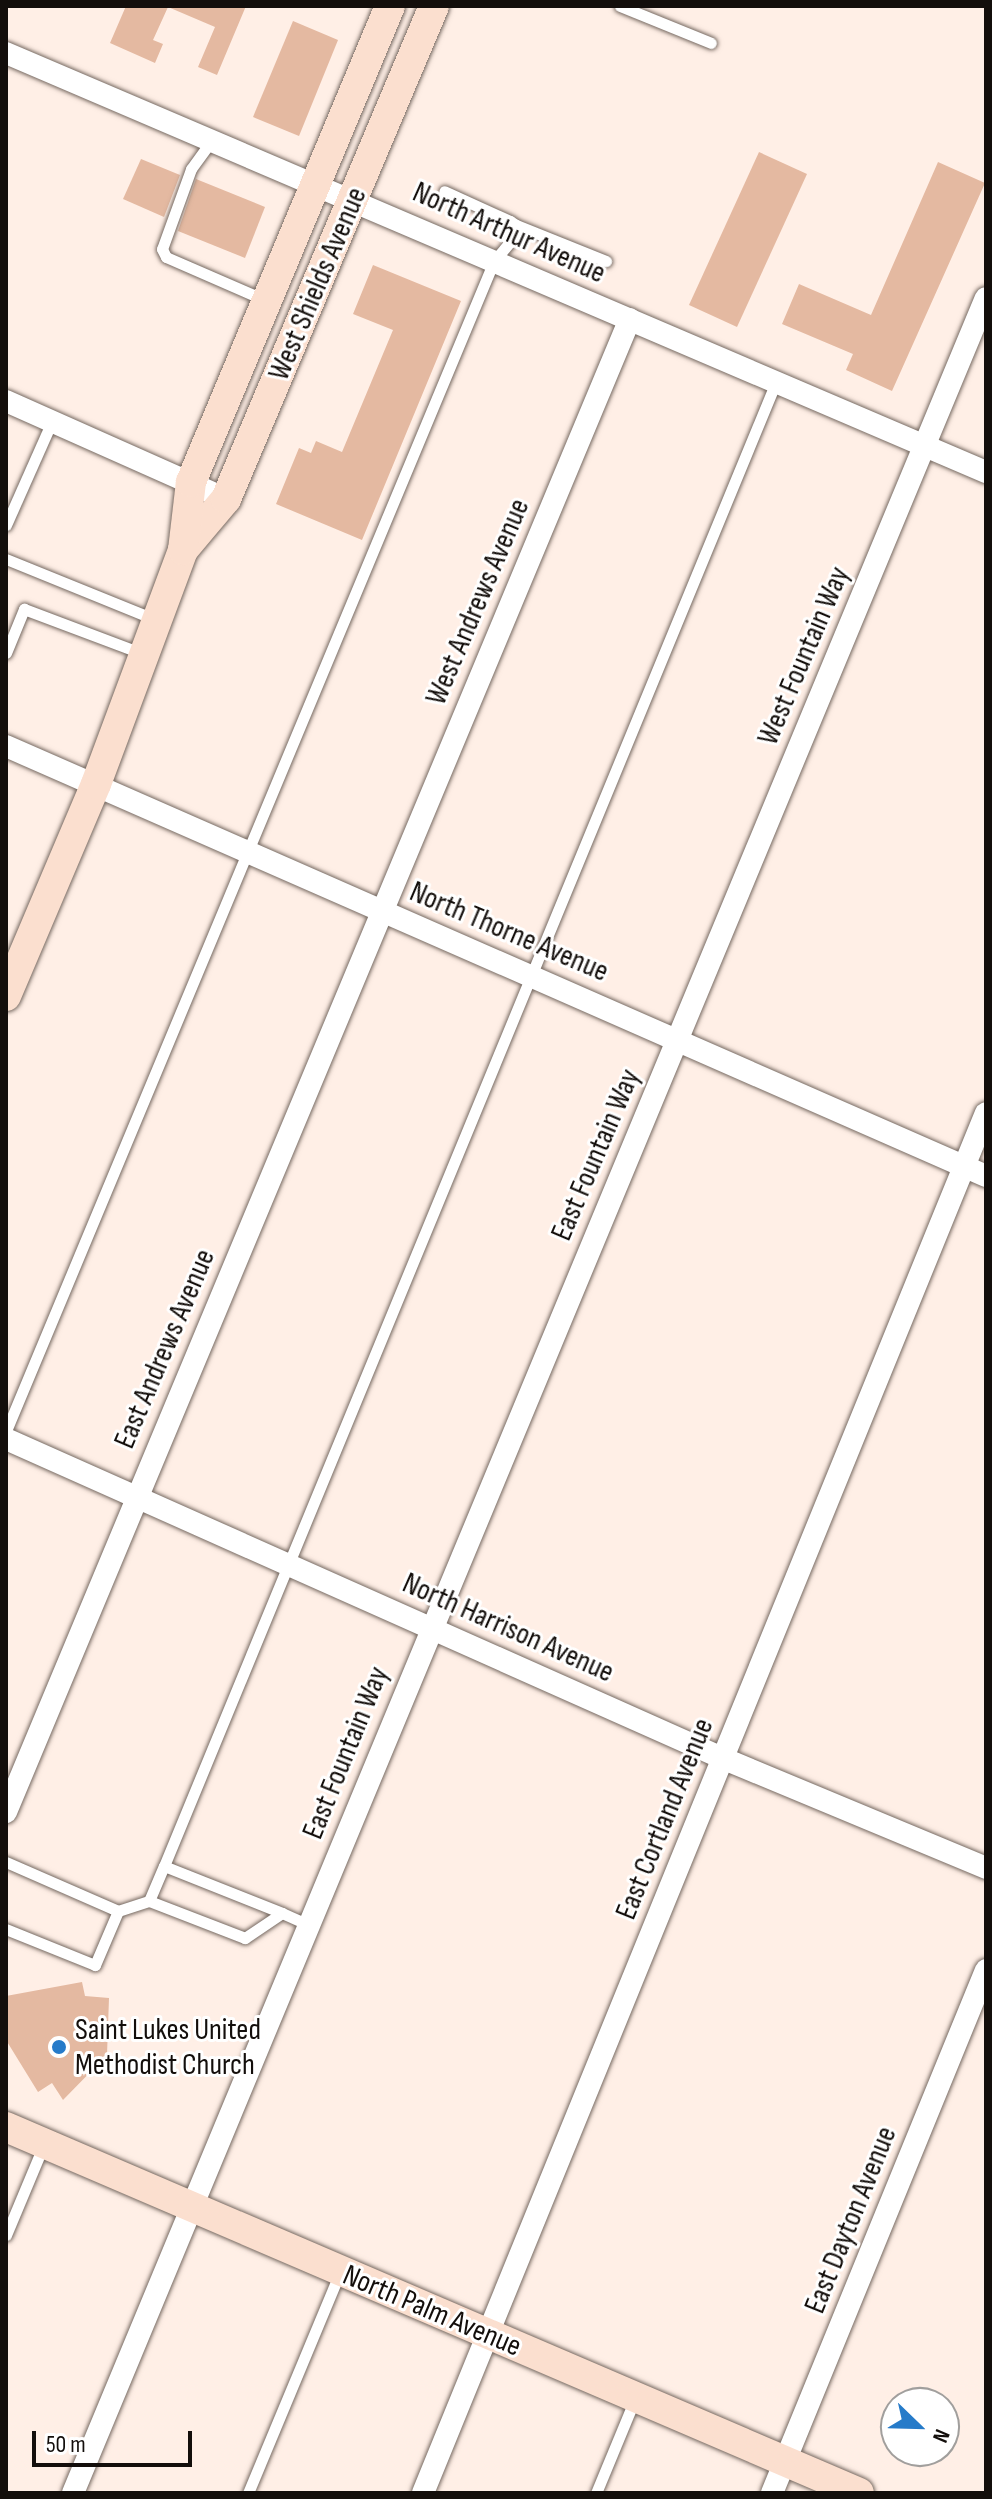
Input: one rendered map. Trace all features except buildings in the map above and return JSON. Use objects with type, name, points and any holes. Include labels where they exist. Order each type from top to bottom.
[{"type":"main road","name":"West Shields Avenue","points":[[6,996],[96,784],[183,550],[191,482],[390,6]]},
{"type":"main road","points":[[413,56],[416,6]]},
{"type":"main road","name":"West Shields Avenue","points":[[183,550],[226,499],[434,6]]},
{"type":"main road","name":"North Palm Avenue","points":[[6,2127],[859,2493]]},
{"type":"street","name":"North Arthur Avenue","points":[[6,53],[354,198],[986,472]]},
{"type":"street","name":"West Fountain Way","points":[[678,1037],[986,298]]},
{"type":"street","name":"West Andrews Avenue","points":[[380,910],[630,319]]},
{"type":"street","points":[[6,401],[226,499]]},
{"type":"street","name":"North Thorne Avenue","points":[[6,746],[678,1037],[986,1176]]},
{"type":"street","name":"East Andrews Avenue","points":[[6,1812],[380,910]]},
{"type":"street","name":"East Fountain Way","points":[[73,2493],[678,1037]]},
{"type":"street","name":"East Cortland Avenue","points":[[423,2493],[986,1113]]},
{"type":"street","name":"North Harrison Avenue","points":[[6,1439],[137,1494],[722,1758],[986,1868]]},
{"type":"street","name":"East Dayton Avenue","points":[[772,2493],[986,1970]]},
{"type":"lane","points":[[620,6],[711,43]]},
{"type":"lane","points":[[212,140],[191,169],[164,235],[166,257],[267,301]]},
{"type":"lane","points":[[444,191],[516,225],[606,261]]},
{"type":"lane","points":[[6,1431],[494,261],[516,225]]},
{"type":"lane","points":[[149,1901],[291,1564],[530,974],[776,382]]},
{"type":"lane","points":[[6,525],[52,421]]},
{"type":"lane","points":[[6,559],[157,620]]},
{"type":"lane","points":[[6,653],[24,609],[144,654]]},
{"type":"lane","points":[[6,1862],[118,1911],[149,1901],[245,1938],[282,1913]]},
{"type":"lane","points":[[164,1866],[309,1925]]},
{"type":"lane","points":[[6,1929],[95,1965],[118,1911]]},
{"type":"lane","points":[[6,2235],[44,2144]]},
{"type":"lane","points":[[248,2493],[340,2271]]},
{"type":"lane","points":[[596,2493],[635,2398]]},
{"type":"place","name":"Saint Lukes United Methodist Church","points":[[59,2047]]}]
